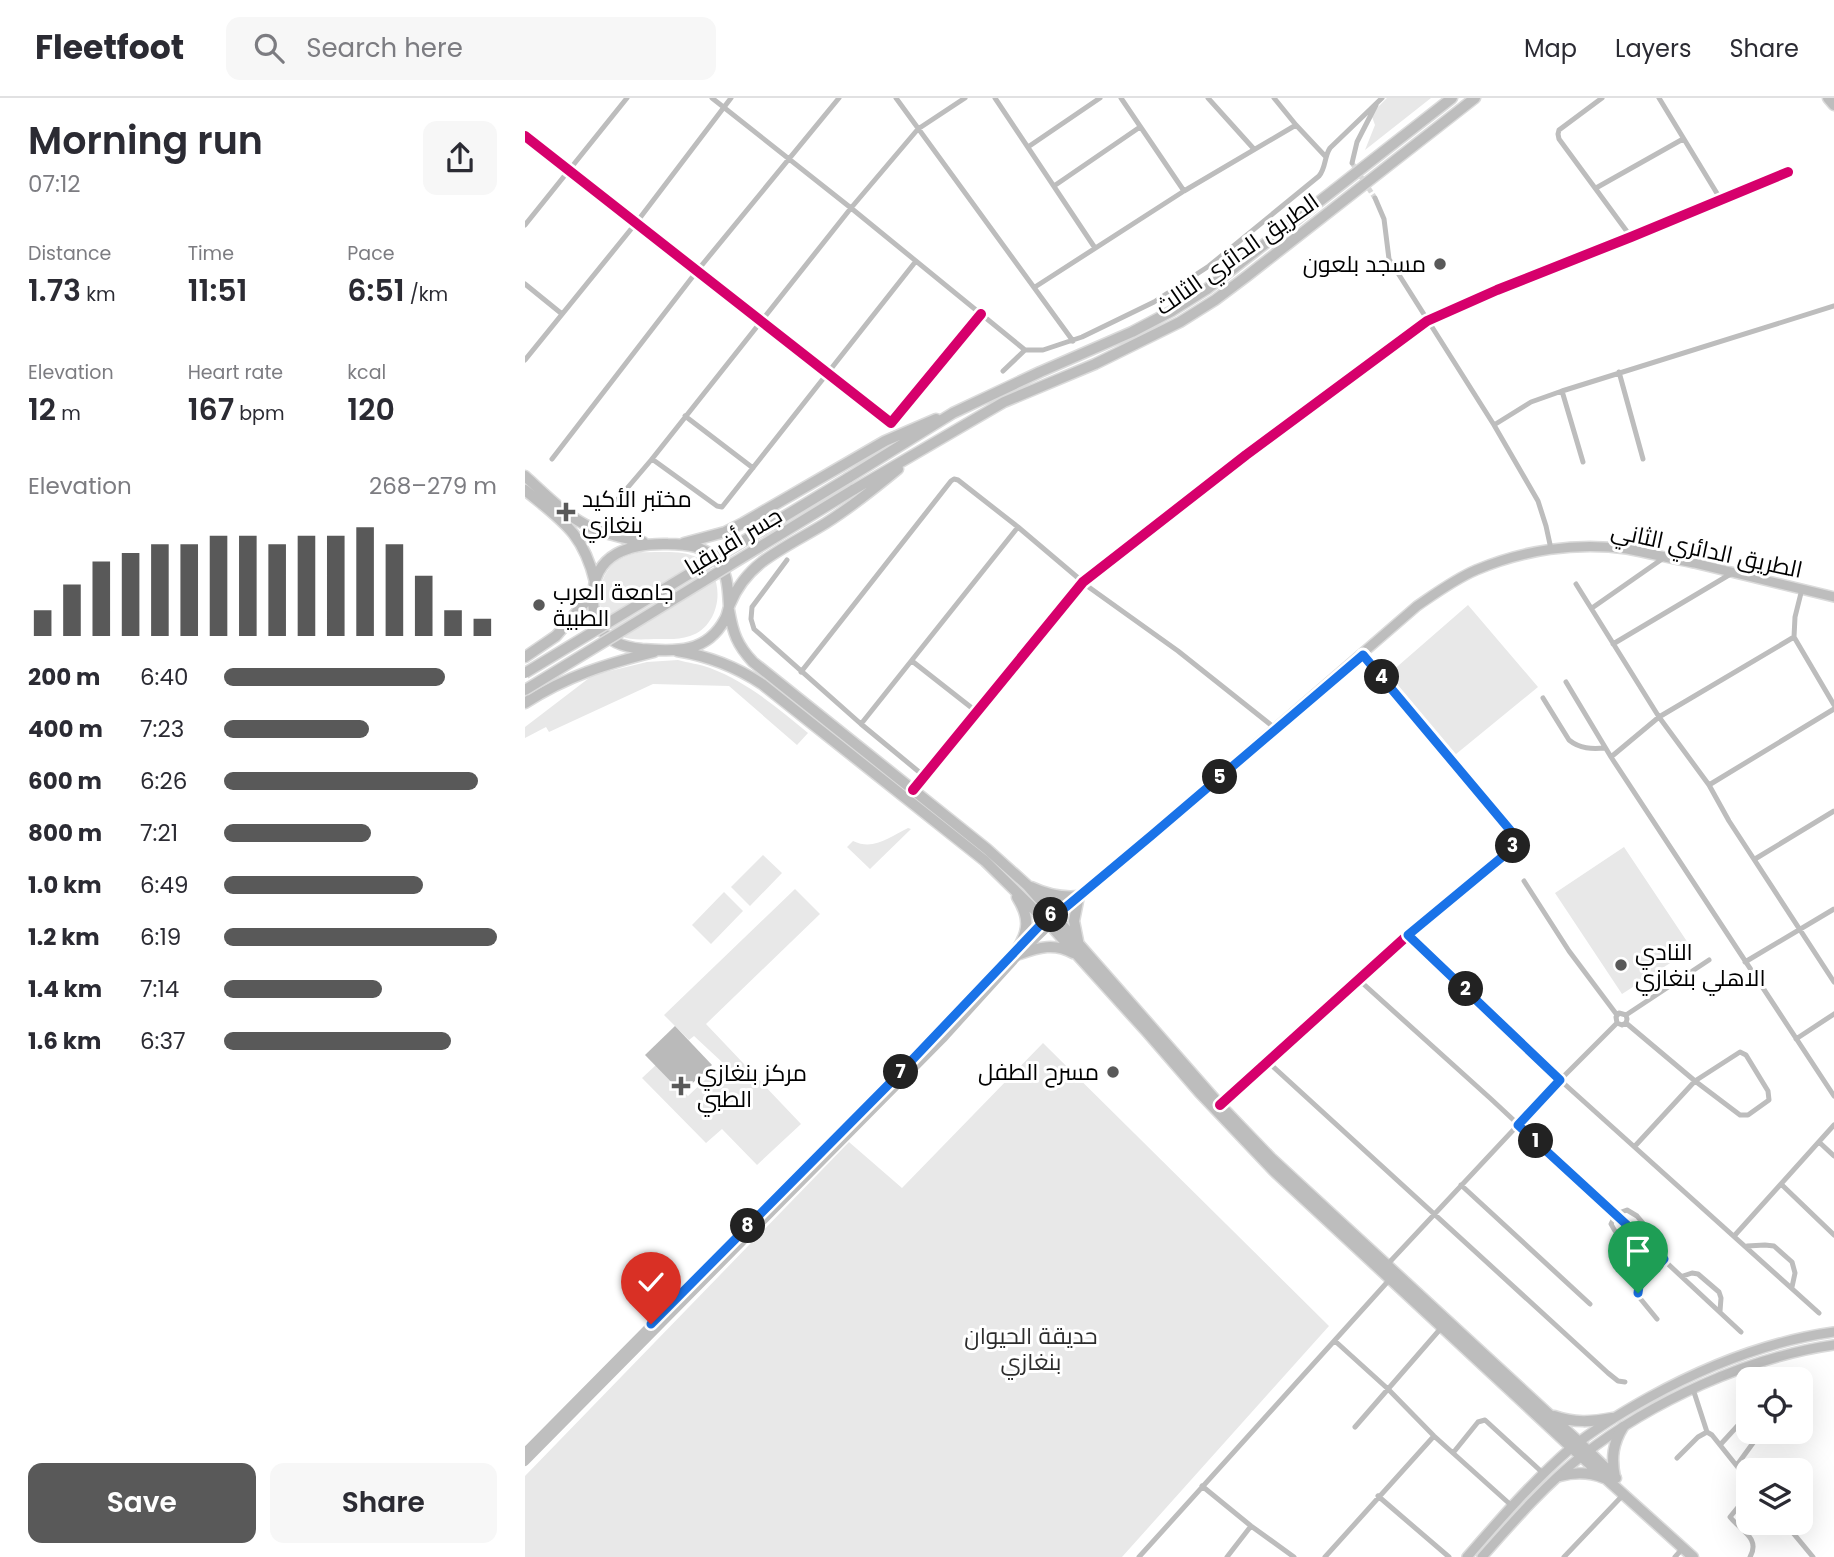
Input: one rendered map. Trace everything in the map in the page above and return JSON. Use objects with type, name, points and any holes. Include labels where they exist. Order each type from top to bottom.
[{"type":"highway","name":"الطريق الدائري الثالث","points":[[848,478],[953,413],[1132,332],[1207,289],[1453,98]]},
{"type":"highway","name":"الطريق الدائري الثالث","points":[[853,490],[1004,402],[1129,348],[1192,315],[1257,268],[1475,98]]},
{"type":"highway","points":[[1828,98],[1834,105]]},
{"type":"highway","points":[[679,544],[725,532],[885,441],[953,413]]},
{"type":"highway","points":[[677,651],[700,645],[711,638],[719,629],[747,575],[763,561],[828,521],[918,453]]},
{"type":"highway","points":[[525,476],[560,507],[588,526],[621,538],[695,547],[706,551],[717,560],[725,575],[736,639],[753,663],[987,849],[1027,885],[1051,920]]},
{"type":"highway","name":"جسر أفريقيا","points":[[525,673],[848,478]]},
{"type":"highway","points":[[525,490],[562,521],[577,537],[588,557],[594,587],[593,609],[604,635],[625,646],[695,654],[729,665],[762,684],[967,845],[1051,920],[1220,1105],[1442,1326],[1576,1445]]},
{"type":"highway","name":"جسر أفريقيا","points":[[525,690],[853,490]]},
{"type":"highway","points":[[525,656],[556,636],[594,587],[600,570],[618,552],[647,543]]},
{"type":"highway","points":[[525,703],[580,674],[661,650]]},
{"type":"highway","points":[[1009,884],[1023,906],[1026,922],[1018,953]]},
{"type":"highway","points":[[1027,885],[1052,895],[1079,895],[1074,921],[1078,949],[1238,1134],[1297,1193],[1384,1268]]},
{"type":"highway","points":[[1018,953],[1044,947],[1078,949]]},
{"type":"highway","points":[[1392,1276],[1549,1415],[1585,1454],[1701,1557]]},
{"type":"highway","points":[[1549,1415],[1574,1421],[1612,1418]]},
{"type":"highway","points":[[1612,1479],[1612,1457],[1617,1436],[1623,1427]]},
{"type":"highway","points":[[1560,1476],[1580,1472],[1612,1479],[1624,1494],[1693,1557]]},
{"type":"main road","name":"الطريق الدائري الثاني","points":[[1051,920],[1417,607],[1473,571],[1501,560],[1551,549],[1602,547],[1665,557],[1834,597]]},
{"type":"main road","points":[[525,1452],[1051,920]]},
{"type":"main road","points":[[525,1462],[943,1040],[1018,953]]},
{"type":"main road","points":[[1467,1557],[1512,1506],[1545,1474],[1576,1445],[1612,1418],[1672,1385],[1719,1364],[1786,1341],[1834,1332]]},
{"type":"main road","points":[[1482,1557],[1560,1476],[1623,1427],[1693,1389],[1758,1363],[1834,1345]]},
{"type":"street","points":[[525,225],[627,98]]},
{"type":"street","points":[[712,98],[1025,350]]},
{"type":"street","points":[[526,356],[636,223],[731,98]]},
{"type":"street","points":[[552,459],[697,271],[839,98]]},
{"type":"street","points":[[896,98],[1073,341]]},
{"type":"street","points":[[613,506],[851,208],[918,129],[965,98]]},
{"type":"street","points":[[995,98],[1095,248]]},
{"type":"street","points":[[1028,147],[1100,98]]},
{"type":"street","points":[[1121,98],[1184,191]]},
{"type":"street","points":[[1208,98],[1253,148]]},
{"type":"street","points":[[1274,98],[1326,157]]},
{"type":"street","points":[[1602,98],[1559,130],[1559,139],[1631,237]]},
{"type":"street","points":[[1659,98],[1721,200]]},
{"type":"street","points":[[1003,371],[1025,350],[1043,349],[1073,341],[1154,302],[1209,266],[1317,179],[1333,145],[1379,100]]},
{"type":"street","points":[[1352,163],[1357,142],[1379,100]]},
{"type":"street","points":[[1035,287],[1253,148],[1296,125]]},
{"type":"street","points":[[1053,186],[1140,127]]},
{"type":"street","points":[[525,136],[891,423],[981,314]]},
{"type":"street","points":[[1596,188],[1683,138]]},
{"type":"street","points":[[913,790],[1083,582],[1246,455],[1427,321],[1788,172]]},
{"type":"street","points":[[1375,198],[1384,219],[1389,259],[1494,425],[1538,501],[1551,549]]},
{"type":"street","points":[[652,459],[722,507],[916,261]]},
{"type":"street","points":[[525,284],[562,314]]},
{"type":"street","points":[[1494,425],[1531,402],[1562,391],[1834,306]]},
{"type":"street","points":[[1619,372],[1643,459]]},
{"type":"street","points":[[1562,391],[1583,462]]},
{"type":"street","points":[[685,416],[753,468]]},
{"type":"street","points":[[801,672],[954,479],[1018,527],[1083,582],[1178,651],[1276,729]]},
{"type":"street","points":[[861,724],[1018,527]]},
{"type":"street","points":[[1592,608],[1665,557]]},
{"type":"street","points":[[787,560],[752,607],[754,629],[924,776]]},
{"type":"street","points":[[1613,644],[1734,572]]},
{"type":"street","points":[[1576,584],[1659,717],[1709,785],[1729,821],[1834,982]]},
{"type":"street","points":[[1709,785],[1834,707],[1794,637],[1795,617],[1802,589]]},
{"type":"street","points":[[1611,757],[1659,717],[1794,637]]},
{"type":"street","points":[[1220,1105],[1408,935],[1513,848],[1515,836],[1363,655]]},
{"type":"street","points":[[912,661],[977,712]]},
{"type":"street","points":[[1566,682],[1605,748],[1834,1096]]},
{"type":"street","points":[[1543,698],[1573,744],[1592,750],[1605,748]]},
{"type":"street","points":[[1755,859],[1834,811]]},
{"type":"street","points":[[1524,881],[1569,951],[1617,1015]]},
{"type":"street","points":[[1745,962],[1834,909]]},
{"type":"street","points":[[1408,935],[1560,1080],[1819,1313]]},
{"type":"street","points":[[1617,1015],[1626,1015],[1709,960]]},
{"type":"street","points":[[1359,980],[1741,1332]]},
{"type":"street","points":[[1797,1040],[1834,1014]]},
{"type":"street","points":[[1617,1015],[1617,1023]]},
{"type":"street","points":[[1626,1015],[1626,1023]]},
{"type":"street","points":[[1384,1268],[1617,1023]]},
{"type":"street","points":[[1617,1023],[1626,1023]]},
{"type":"street","points":[[1626,1023],[1695,1082],[1742,1116],[1748,1115],[1770,1097],[1742,1052],[1738,1053],[1695,1082],[1635,1146]]},
{"type":"street","points":[[1268,1062],[1608,1373],[1618,1381],[1625,1382]]},
{"type":"street","points":[[1735,1235],[1834,1125]]},
{"type":"street","points":[[1819,1142],[1834,1156]]},
{"type":"street","points":[[1781,1184],[1834,1235]]},
{"type":"street","points":[[1461,1185],[1590,1304]]},
{"type":"street","points":[[1627,1210],[1637,1216],[1647,1228],[1646,1243],[1634,1246],[1622,1238],[1612,1226],[1616,1214],[1627,1210]]},
{"type":"street","points":[[1747,1246],[1774,1246],[1792,1262],[1795,1273],[1792,1287]]},
{"type":"street","points":[[1657,1319],[1639,1297],[1638,1290],[1664,1259]]},
{"type":"street","points":[[1683,1276],[1698,1274],[1719,1292],[1720,1311]]},
{"type":"street","points":[[1139,1557],[1392,1276]]},
{"type":"street","points":[[1355,1427],[1442,1326]]},
{"type":"street","points":[[1335,1341],[1512,1506]]},
{"type":"street","points":[[1693,1389],[1707,1432],[1736,1464]]},
{"type":"street","points":[[1453,1453],[1478,1422],[1485,1420],[1545,1474]]},
{"type":"street","points":[[1720,1446],[1736,1428]]},
{"type":"street","points":[[1677,1458],[1698,1437],[1707,1432]]},
{"type":"street","points":[[1325,1557],[1434,1436]]},
{"type":"street","points":[[1202,1486],[1294,1557]]},
{"type":"street","points":[[1564,1557],[1624,1494]]},
{"type":"street","points":[[1378,1496],[1449,1557]]},
{"type":"street","points":[[1736,1510],[1730,1517],[1736,1524]]},
{"type":"street","points":[[1227,1557],[1251,1526]]},
{"type":"street","points":[[1747,1535],[1753,1542],[1754,1549],[1750,1557]]},
{"type":"street","points":[[1794,1535],[1812,1557]]},
{"type":"street","points":[[1675,1557],[1683,1548]]},
{"type":"green space","points":[[1387,98],[1431,98],[1365,150],[1375,125],[1371,114]]},
{"type":"green space","points":[[640,552],[685,553],[708,566],[714,576],[717,600],[715,611],[701,630],[678,639],[634,639],[621,636],[607,624],[600,606],[604,578],[618,560]]},
{"type":"green space","points":[[1468,605],[1538,687],[1450,759],[1383,679]]},
{"type":"green space","points":[[678,660],[706,667],[737,681],[774,705],[808,733],[797,745],[729,686],[653,684],[549,732],[546,727],[525,738],[525,727],[593,675],[647,662]]},
{"type":"green space","points":[[911,829],[870,869],[847,847],[853,841],[875,844]]},
{"type":"green space","points":[[1624,847],[1692,949],[1622,994],[1555,893]]},
{"type":"green space","points":[[763,855],[782,873],[750,906],[731,887]]},
{"type":"green space","points":[[795,889],[820,914],[706,1024],[801,1124],[757,1165],[722,1129],[706,1143],[642,1078],[656,1065],[688,1096],[723,1063],[694,1036],[689,1040],[664,1015]]},
{"type":"green space","points":[[724,892],[743,911],[711,944],[692,925]]},
{"type":"green space","name":"حديقة الحيوان بنغازي","points":[[1043,1043],[1329,1326],[1122,1557],[525,1557],[525,1476],[849,1142],[902,1188]]},
{"type":"shaded area","points":[[675,1026],[712,1065],[682,1093],[645,1055]]},
{"type":"tunnel","points":[[1352,163],[1375,198]]},
{"type":"cycle path","points":[[525,136],[891,423],[981,314]]},
{"type":"cycle path","points":[[913,790],[1083,582],[1246,455],[1427,321],[1788,172]]},
{"type":"cycle path","points":[[1220,1105],[1408,935],[1513,845],[1511,831],[1363,655]]},
{"type":"place","name":"مسجد بلعون","points":[[1440,264]]},
{"type":"place","name":"مختبر الأكيد بنغازي","points":[[566,512]]},
{"type":"place","name":"جامعة العرب الطبية","points":[[539,605]]},
{"type":"place","name":"النادي الاهلي بنغازي","points":[[1621,965]]},
{"type":"place","name":"مسرح الطفل","points":[[1113,1072]]},
{"type":"place","name":"مركز بنغازي الطبي","points":[[681,1086]]},
{"type":"route","points":[[651,1324],[894,1079],[1045,920],[1066,907],[1363,655],[1515,836],[1513,848],[1408,935],[1560,1080],[1518,1125],[1664,1259],[1639,1286],[1638,1293]]}]
